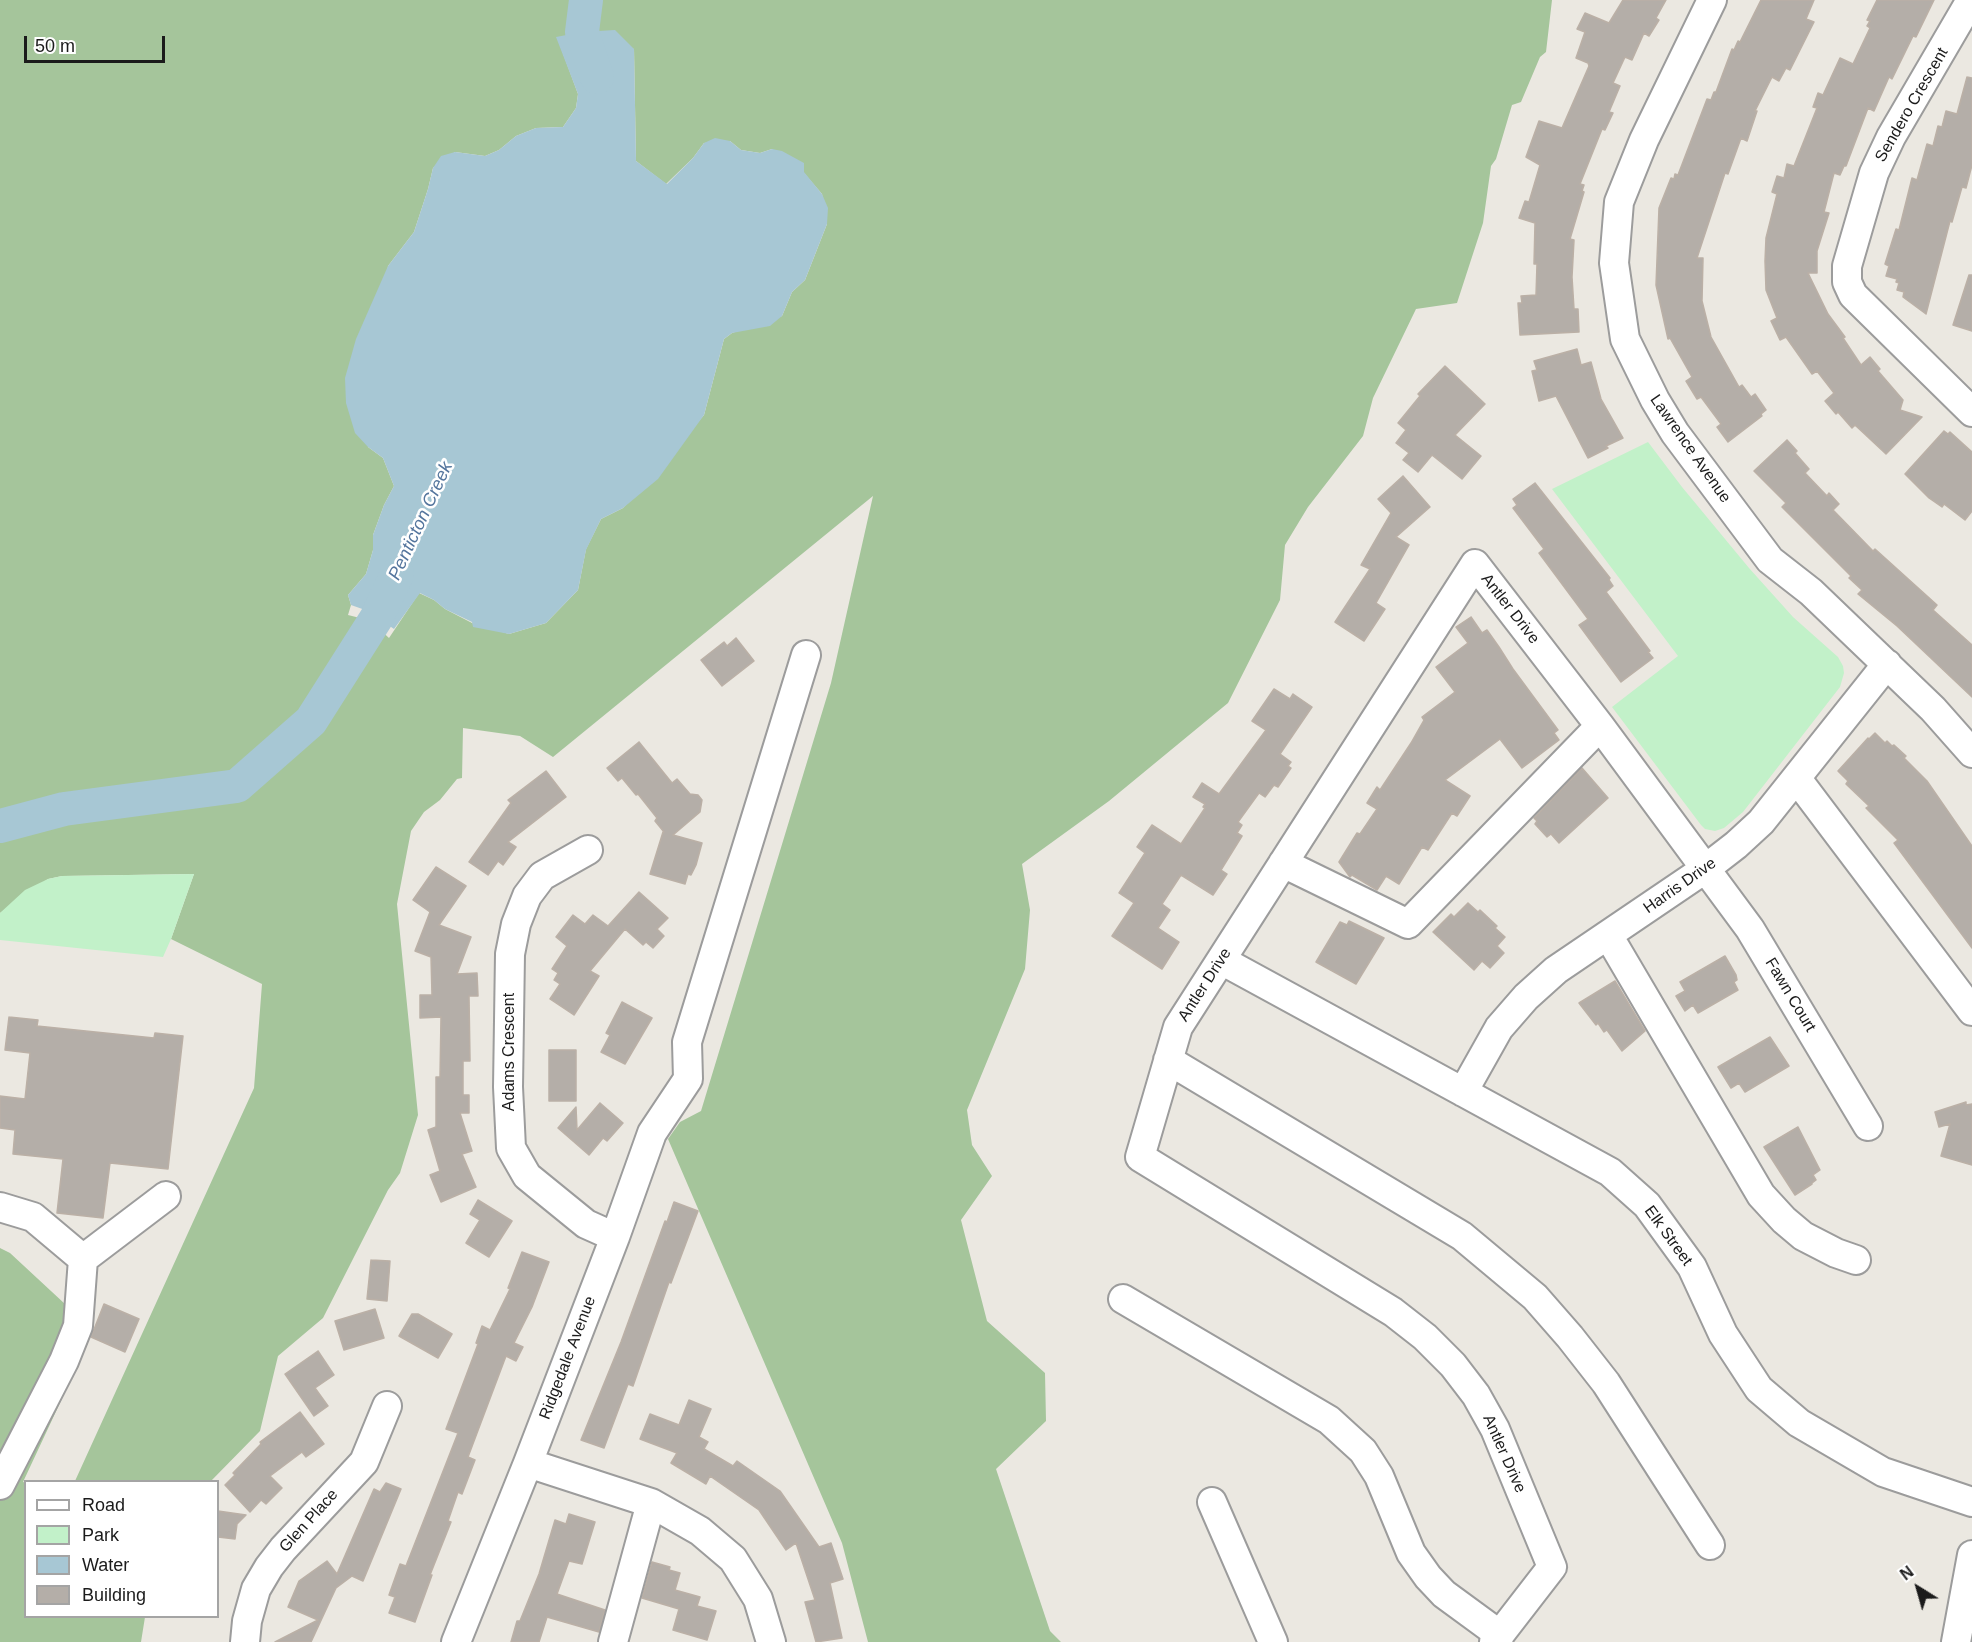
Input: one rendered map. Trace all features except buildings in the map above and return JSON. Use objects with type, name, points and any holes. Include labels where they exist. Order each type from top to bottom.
[{"type":"street","name":"Lawrence Avenue","points":[[1712,0],[1644,140],[1619,202],[1614,262],[1625,339],[1655,400],[1675,433],[1770,560],[1811,592],[1887,664],[1934,709],[1972,753]]},
{"type":"street","name":"Sendero Crescent","points":[[1971,0],[1886,146],[1874,173],[1847,266],[1847,282],[1853,295],[1972,412]]},
{"type":"street","name":"Antler Drive","points":[[1497,1638],[1552,1567],[1495,1429],[1476,1395],[1453,1365],[1425,1337],[1393,1312],[1140,1157],[1178,1027],[1475,564],[1600,726],[1705,869]]},
{"type":"street","name":"Ridgedale Avenue","points":[[456,1642],[528,1464],[615,1237],[652,1133],[688,1079],[687,1042],[806,655]]},
{"type":"street","name":"Harris Drive","points":[[1463,1092],[1499,1028],[1556,970],[1705,869],[1761,822],[1887,664]]},
{"type":"street","points":[[1283,863],[1408,924],[1600,726]]},
{"type":"street","points":[[1797,779],[1972,1011]]},
{"type":"street","name":"Adams Crescent","points":[[588,850],[542,876],[527,896],[516,924],[510,965],[508,1087],[511,1148],[526,1176],[586,1224],[615,1237]]},
{"type":"street","name":"Fawn Court","points":[[1705,869],[1750,929],[1868,1126]]},
{"type":"street","points":[[1608,935],[1761,1195],[1784,1220],[1803,1236],[1836,1253],[1856,1260]]},
{"type":"street","name":"Elk Street","points":[[1221,960],[1610,1172],[1647,1205],[1692,1267],[1723,1334],[1759,1389],[1799,1423],[1883,1472],[1972,1502]]},
{"type":"street","points":[[1168,1060],[1462,1236],[1535,1297],[1570,1336],[1606,1383],[1710,1545]]},
{"type":"street","points":[[0,1485],[64,1361],[78,1326],[83,1259],[166,1196]]},
{"type":"street","points":[[0,1208],[33,1217],[83,1259]]},
{"type":"street","points":[[1123,1299],[1329,1420],[1363,1451],[1379,1476],[1411,1553],[1428,1577],[1444,1594],[1497,1638]]},
{"type":"street","name":"Glen Place","points":[[245,1642],[247,1621],[256,1589],[283,1549],[364,1462],[387,1406]]},
{"type":"street","points":[[528,1464],[651,1503],[700,1531],[733,1559],[758,1599],[771,1642]]},
{"type":"street","points":[[1212,1502],[1273,1642]]},
{"type":"street","points":[[613,1642],[651,1503]]},
{"type":"street","points":[[1956,1642],[1972,1555]]},
{"type":"green space","points":[[0,0],[1552,0],[1546,52],[1540,57],[1521,102],[1512,105],[1496,159],[1491,166],[1483,223],[1457,303],[1416,309],[1373,398],[1363,436],[1308,507],[1285,545],[1280,600],[1228,703],[1109,801],[1022,864],[1030,910],[1025,969],[967,1110],[972,1145],[992,1176],[961,1220],[987,1321],[1045,1373],[1046,1421],[996,1469],[1050,1631],[1061,1642],[868,1642],[842,1543],[668,1139],[680,1122],[701,1111],[831,683],[873,496],[553,757],[520,736],[463,728],[462,778],[457,779],[440,800],[424,812],[411,831],[397,904],[418,1115],[400,1173],[388,1190],[323,1318],[278,1356],[260,1431],[212,1480],[75,1480],[254,1088],[262,984],[171,939],[194,874],[62,876],[48,879],[0,913]],"holes":[[[557,37],[634,49],[636,161],[666,184],[693,158],[704,143],[730,141],[741,150],[760,153],[772,149],[803,172],[822,194],[827,224],[805,280],[792,292],[782,316],[732,333],[724,339],[704,415],[623,508],[601,519],[586,549],[578,590],[546,623],[509,634],[472,623],[419,593],[389,638],[373,623],[348,615],[351,605],[348,595],[366,574],[373,550],[373,535],[394,486],[383,458],[368,447],[388,266],[414,232],[433,168],[455,152],[485,156],[499,150],[516,136],[536,128],[563,127],[576,108],[578,94]]]},
{"type":"green space","points":[[1648,442],[1749,568],[1793,617],[1838,657],[1843,666],[1844,673],[1840,687],[1743,812],[1724,828],[1715,831],[1705,829],[1701,825],[1612,707],[1678,656],[1552,489]]},
{"type":"green space","points":[[194,874],[163,957],[0,940],[0,913],[25,890],[48,879],[62,876]]},
{"type":"green space","points":[[0,1248],[10,1253],[65,1304],[63,1317],[88,1343],[23,1482],[24,1618],[145,1618],[141,1642],[0,1642]]},
{"type":"water","points":[[615,30],[634,49],[636,161],[667,184],[693,158],[704,143],[715,138],[730,141],[741,150],[760,153],[772,149],[782,151],[804,163],[804,172],[822,194],[828,208],[827,224],[805,280],[792,292],[782,316],[770,326],[732,333],[724,339],[704,415],[658,479],[623,508],[601,519],[586,550],[578,590],[546,623],[509,634],[473,627],[472,622],[420,593],[394,629],[368,611],[351,605],[348,595],[366,574],[373,550],[373,535],[394,486],[383,458],[355,433],[346,403],[345,378],[356,339],[388,266],[414,232],[433,168],[441,156],[455,152],[485,156],[499,150],[516,136],[536,128],[563,127],[576,108],[578,94],[556,37],[582,32]]},
{"type":"waterway","name":"Penticton Creek","points":[[586,0],[582,32],[597,77]]},
{"type":"waterway","name":"Penticton Creek","points":[[0,826],[64,809],[237,786],[311,721],[377,617],[397,574]]}]
